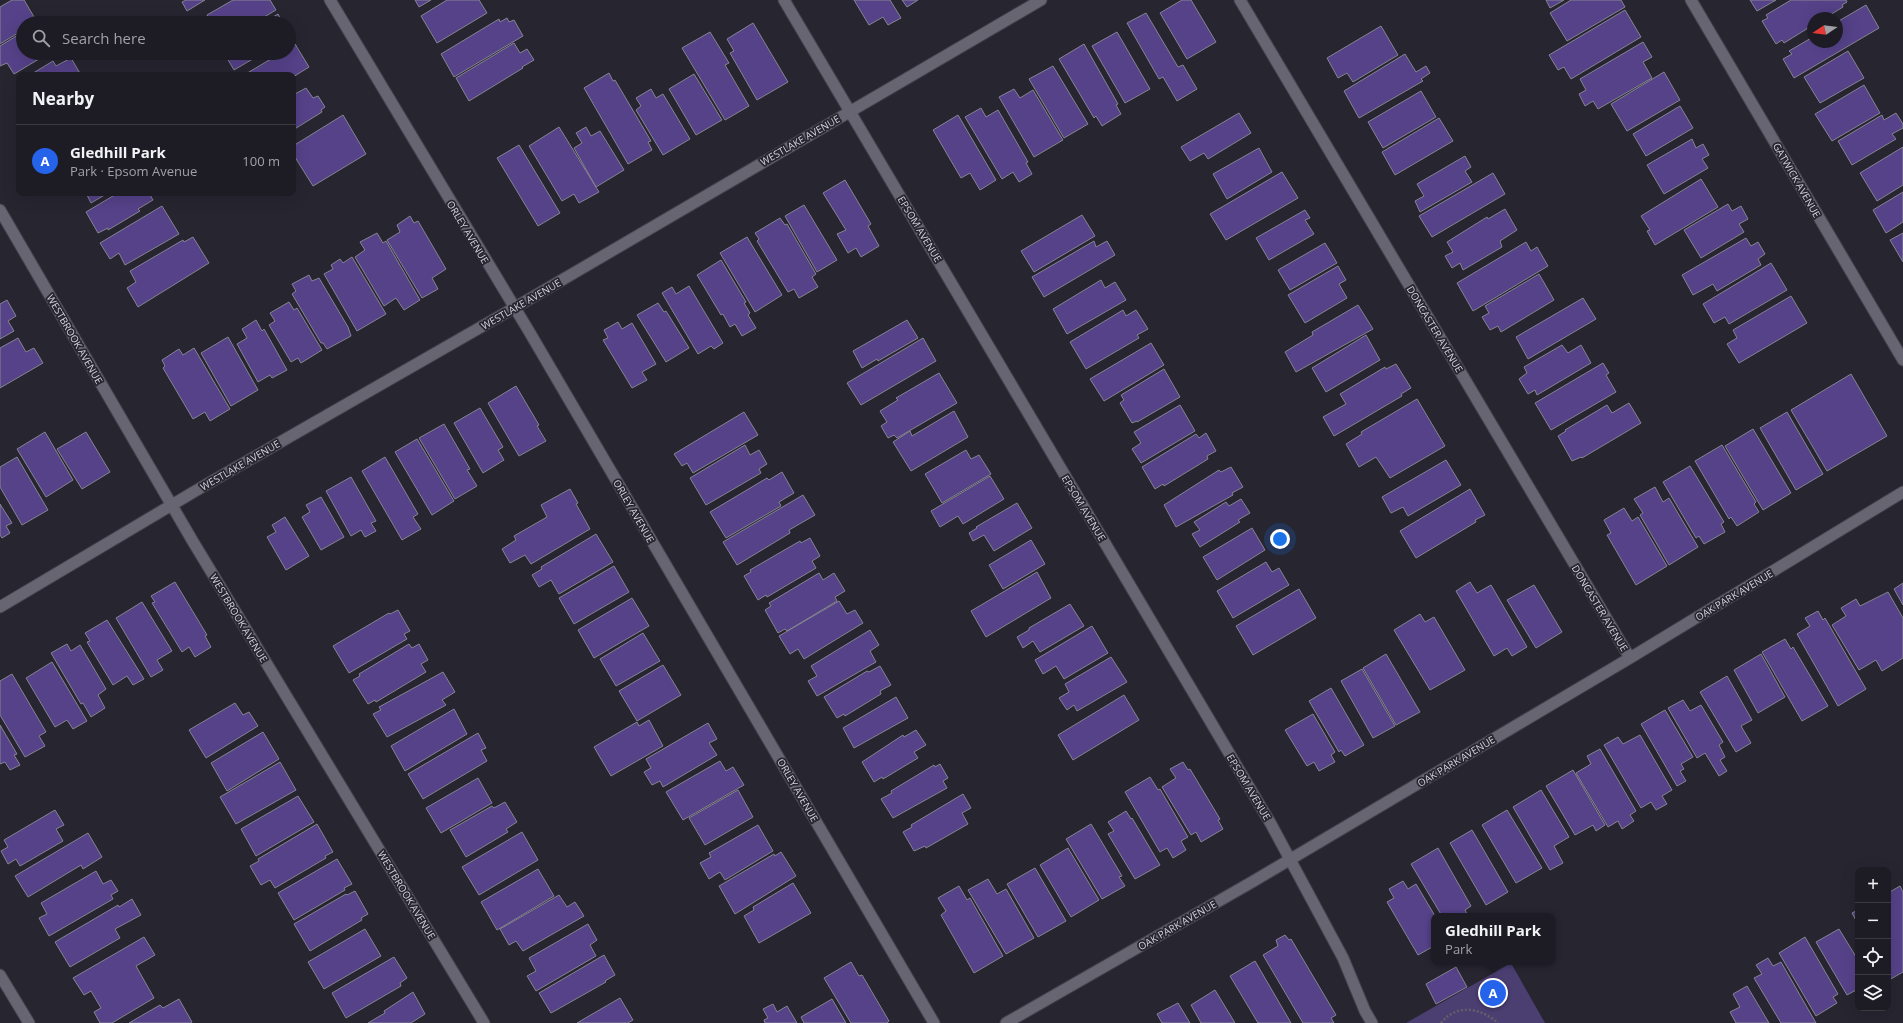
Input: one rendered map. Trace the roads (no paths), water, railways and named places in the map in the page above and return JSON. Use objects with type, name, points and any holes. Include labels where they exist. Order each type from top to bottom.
[{"type":"street","name":"ORLEY AVENUE","points":[[330,0],[514,308],[934,1023]]},
{"type":"street","name":"EPSOM AVENUE","points":[[784,0],[1290,859],[1343,958],[1365,1011],[1372,1023]]},
{"type":"street","name":"WESTLAKE AVENUE","points":[[0,607],[171,504],[514,308],[1041,0]]},
{"type":"street","name":"DONCASTER AVENUE","points":[[1240,0],[1630,658]]},
{"type":"street","name":"GATWICK AVENUE","points":[[1691,0],[1903,360]]},
{"type":"street","name":"WESTBROOK AVENUE","points":[[0,210],[171,504],[484,1023]]},
{"type":"street","name":"OAK PARK AVENUE","points":[[1006,1023],[1290,859],[1630,658],[1903,492]]},
{"type":"street","points":[[0,975],[29,1023]]},
{"type":"place","name":"Gledhill Park","points":[[1493,993]]}]
